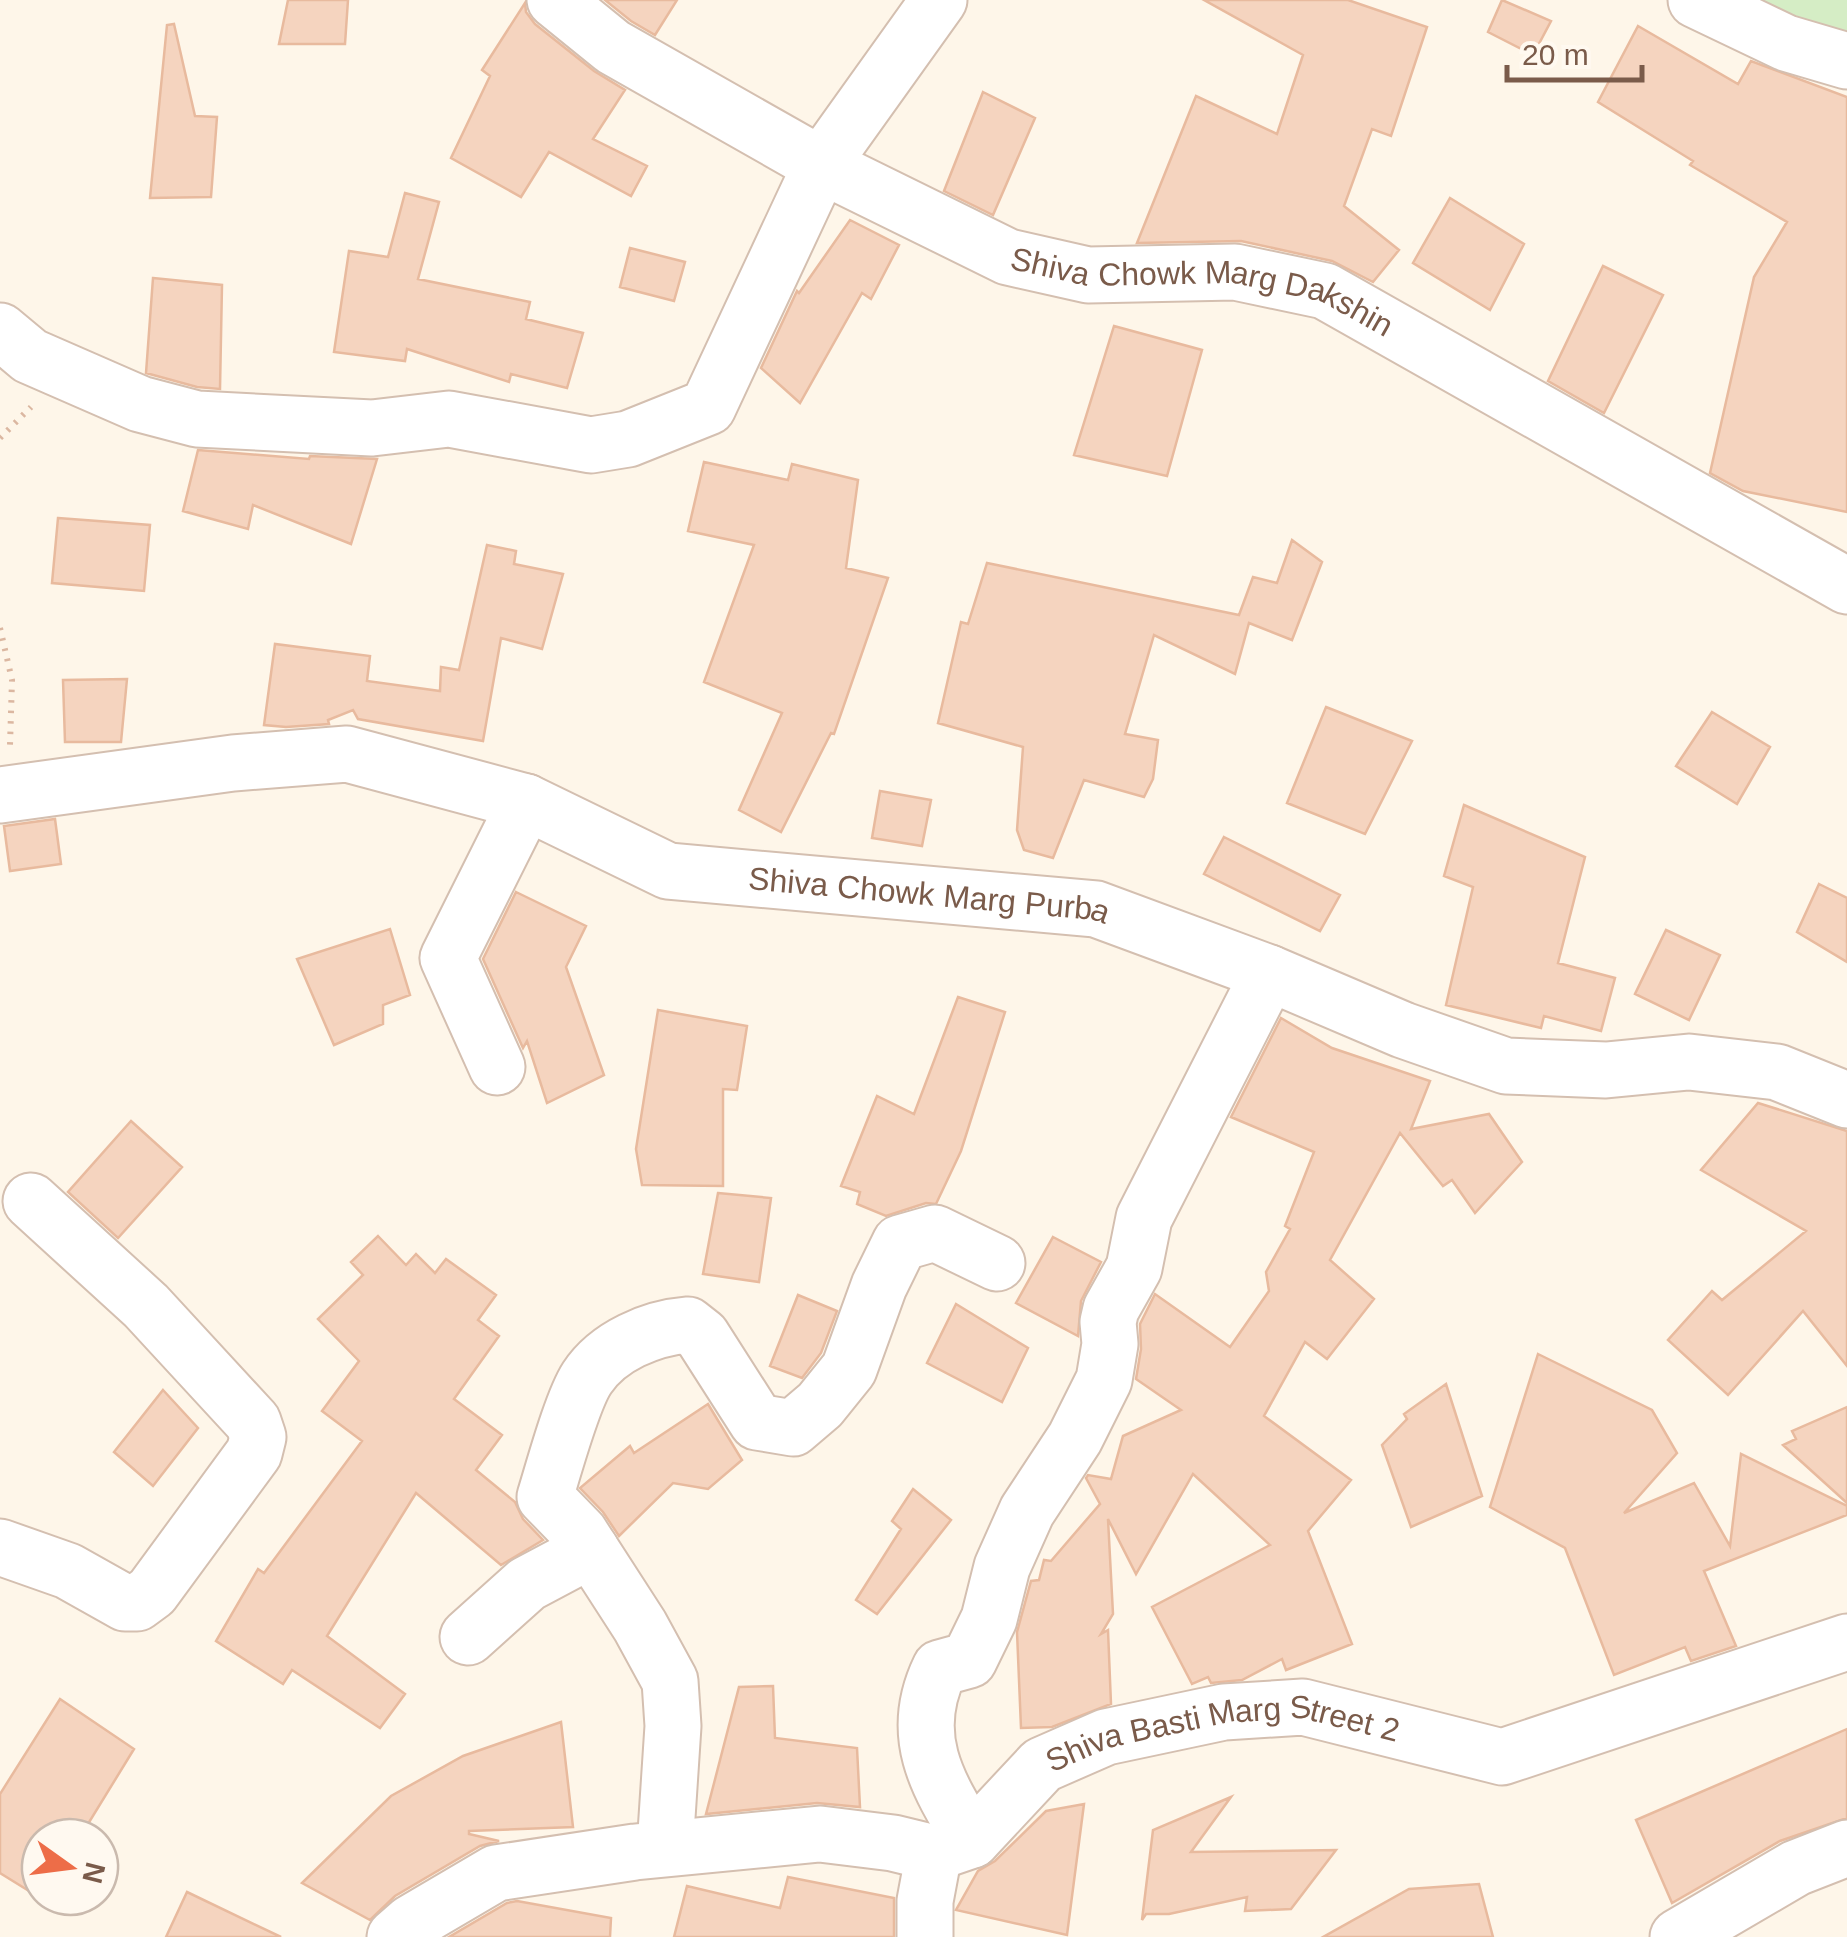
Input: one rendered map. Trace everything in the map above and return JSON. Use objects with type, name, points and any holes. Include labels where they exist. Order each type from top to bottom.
[{"type":"street","name":"Shiva Chowk Marg Dakshin","points":[[556,0],[613,48],[822,165],[1008,257],[1088,275],[1235,272],[1325,291],[1847,586]]},
{"type":"street","points":[[0,332],[30,356],[140,404],[197,419],[372,428],[449,419],[591,445],[628,440],[708,407],[822,165],[939,0]]},
{"type":"street","points":[[1696,0],[1786,44],[1847,61]]},
{"type":"street","name":"Shiva Chowk Marg Purba","points":[[7,793],[233,763],[347,754],[526,802],[668,871],[1096,909],[1269,973],[1403,1030],[1506,1066],[1606,1070],[1689,1062],[1777,1072],[1847,1100]]},
{"type":"street","points":[[497,1067],[448,958],[526,802]]},
{"type":"street","points":[[925,1937],[925,1902],[953,1847],[944,1796],[924,1739],[931,1686],[940,1668],[968,1660],[990,1619],[1002,1567],[1027,1511],[1074,1438],[1104,1380],[1111,1309],[1134,1268],[1144,1218],[1269,973]]},
{"type":"street","points":[[0,1547],[68,1570],[126,1603],[137,1604],[152,1592],[211,1514],[254,1452],[258,1437],[253,1422],[146,1306],[31,1201]]},
{"type":"street","points":[[666,1848],[673,1726],[670,1681],[580,1533],[546,1497],[584,1382],[598,1364],[635,1340],[665,1327],[688,1325],[702,1336],[757,1422],[793,1428],[820,1405],[849,1370],[879,1286],[900,1243],[935,1233],[997,1262]]},
{"type":"street","points":[[468,1637],[527,1584],[591,1550]]},
{"type":"street","name":"Shiva Basti Marg Street 2","points":[[953,1847],[1042,1765],[1106,1737],[1224,1712],[1303,1707],[1502,1757],[1847,1642]]},
{"type":"street","points":[[395,1937],[496,1873],[666,1848],[820,1834],[953,1847]]},
{"type":"street","points":[[1678,1937],[1796,1868],[1847,1848]]},
{"type":"path","points":[[0,628],[12,680],[7,793]]},
{"type":"green space","points":[[1719,0],[1847,0],[1847,40]]},
{"type":"building","points":[[288,0],[348,0],[345,44],[279,44]]},
{"type":"building","points":[[605,0],[677,0],[655,35]]},
{"type":"building","points":[[1204,0],[1348,0],[1427,27],[1391,136],[1372,129],[1344,206],[1399,250],[1373,282],[1332,261],[1241,241],[1137,243],[1196,96],[1277,134],[1303,55]]},
{"type":"building","points":[[1502,0],[1551,21],[1533,55],[1488,32]]},
{"type":"building","points":[[525,3],[535,24],[594,71],[625,90],[593,139],[647,166],[631,196],[549,152],[521,197],[451,158],[490,76],[482,70]]},
{"type":"building","points":[[174,24],[195,116],[217,117],[211,197],[150,198],[167,25]]},
{"type":"building","points":[[1638,26],[1738,84],[1751,61],[1847,97],[1847,512],[1743,491],[1710,473],[1754,277],[1787,222],[1690,165],[1693,161],[1598,102]]},
{"type":"building","points":[[983,92],[1035,118],[993,215],[944,191]]},
{"type":"building","points":[[405,193],[439,202],[418,279],[530,302],[526,319],[583,333],[567,388],[511,374],[509,382],[407,349],[405,361],[334,352],[349,251],[388,257]]},
{"type":"building","points":[[1450,198],[1524,244],[1490,310],[1413,263]]},
{"type":"building","points":[[850,220],[899,245],[871,299],[862,293],[800,403],[761,368],[797,291]]},
{"type":"building","points":[[630,248],[685,262],[674,301],[620,287]]},
{"type":"building","points":[[1603,266],[1663,295],[1604,413],[1548,381]]},
{"type":"building","points":[[153,278],[222,285],[220,389],[146,373]]},
{"type":"building","points":[[1114,326],[1202,350],[1167,476],[1074,455]]},
{"type":"building","points":[[198,450],[309,459],[377,459],[351,544],[253,505],[248,529],[183,511]]},
{"type":"building","points":[[704,462],[788,480],[792,464],[858,480],[846,568],[888,578],[834,734],[831,733],[781,832],[739,810],[782,713],[704,682],[754,545],[688,531]]},
{"type":"building","points":[[58,518],[150,525],[144,591],[52,583]]},
{"type":"building","points":[[1292,540],[1322,562],[1292,640],[1249,623],[1235,674],[1154,635],[1125,734],[1158,740],[1153,779],[1144,797],[1084,780],[1053,858],[1024,850],[1017,830],[1023,747],[938,723],[961,622],[968,624],[987,563],[1239,615],[1253,577],[1277,583]]},
{"type":"building","points":[[487,545],[516,551],[514,564],[563,574],[542,649],[501,638],[483,741],[358,719],[353,710],[328,720],[329,724],[264,725],[275,644],[370,656],[367,681],[440,691],[441,667],[459,670]]},
{"type":"building","points":[[127,679],[121,742],[65,742],[63,680]]},
{"type":"building","points":[[1326,707],[1412,741],[1365,834],[1287,803]]},
{"type":"building","points":[[1712,712],[1770,747],[1737,804],[1676,766]]},
{"type":"building","points":[[880,791],[931,800],[922,846],[872,838]]},
{"type":"building","points":[[1464,805],[1585,857],[1558,963],[1615,978],[1601,1031],[1544,1016],[1541,1028],[1446,1005],[1473,887],[1444,876]]},
{"type":"building","points":[[55,819],[61,864],[10,871],[4,826]]},
{"type":"building","points":[[1224,837],[1340,895],[1320,931],[1204,874]]},
{"type":"building","points":[[1819,884],[1847,898],[1847,962],[1797,932]]},
{"type":"building","points":[[516,892],[586,926],[566,967],[604,1075],[547,1103],[527,1041],[523,1048],[483,959]]},
{"type":"building","points":[[390,929],[410,995],[383,1005],[383,1024],[334,1045],[297,959]]},
{"type":"building","points":[[1666,930],[1720,955],[1689,1020],[1635,994]]},
{"type":"building","points":[[958,997],[1005,1012],[961,1151],[936,1204],[926,1203],[886,1216],[857,1204],[860,1192],[841,1186],[877,1096],[914,1114]]},
{"type":"building","points":[[658,1010],[747,1026],[737,1090],[723,1089],[723,1186],[642,1185],[636,1149]]},
{"type":"building","points":[[1281,1018],[1332,1048],[1430,1081],[1411,1129],[1489,1114],[1522,1162],[1475,1213],[1452,1180],[1443,1186],[1400,1133],[1330,1260],[1374,1299],[1327,1359],[1305,1342],[1264,1416],[1351,1480],[1308,1531],[1352,1644],[1286,1670],[1282,1659],[1242,1680],[1211,1683],[1208,1677],[1192,1684],[1152,1607],[1270,1545],[1193,1474],[1136,1574],[1108,1519],[1113,1614],[1101,1634],[1108,1630],[1111,1704],[1052,1727],[1021,1728],[1017,1632],[1031,1581],[1039,1580],[1044,1560],[1051,1561],[1100,1504],[1088,1475],[1111,1479],[1123,1436],[1181,1410],[1136,1379],[1140,1324],[1155,1294],[1230,1347],[1269,1291],[1266,1272],[1290,1229],[1285,1226],[1314,1152],[1231,1117]]},
{"type":"building","points":[[1758,1103],[1847,1131],[1847,1366],[1803,1311],[1728,1395],[1668,1340],[1712,1291],[1722,1300],[1806,1231],[1701,1170]]},
{"type":"building","points":[[131,1121],[182,1167],[118,1238],[68,1192]]},
{"type":"building","points":[[718,1193],[771,1198],[759,1282],[703,1274]]},
{"type":"building","points":[[378,1236],[406,1265],[416,1254],[435,1273],[446,1259],[496,1295],[478,1320],[499,1336],[454,1399],[502,1435],[476,1470],[515,1502],[523,1519],[543,1540],[501,1565],[416,1493],[327,1636],[405,1694],[380,1728],[292,1670],[283,1684],[216,1641],[258,1569],[264,1573],[362,1441],[322,1411],[359,1361],[318,1319],[363,1275],[351,1262]]},
{"type":"building","points":[[1053,1237],[1101,1262],[1081,1301],[1078,1336],[1016,1303]]},
{"type":"building","points":[[798,1295],[837,1311],[821,1353],[802,1378],[770,1366]]},
{"type":"building","points":[[956,1304],[1028,1348],[1002,1402],[927,1363]]},
{"type":"building","points":[[1538,1354],[1652,1410],[1677,1453],[1624,1513],[1694,1483],[1730,1546],[1741,1454],[1847,1506],[1847,1515],[1704,1571],[1736,1646],[1691,1661],[1685,1647],[1614,1675],[1565,1548],[1490,1507]]},
{"type":"building","points":[[1446,1384],[1482,1496],[1411,1527],[1382,1445],[1407,1419],[1404,1414]]},
{"type":"building","points":[[163,1390],[198,1428],[153,1486],[114,1452]]},
{"type":"building","points":[[708,1404],[742,1460],[708,1489],[673,1483],[619,1536],[580,1488],[630,1446],[634,1453]]},
{"type":"building","points":[[1847,1407],[1847,1503],[1783,1445],[1796,1439],[1792,1431]]},
{"type":"building","points":[[913,1489],[951,1520],[877,1614],[856,1600],[901,1529],[892,1521]]},
{"type":"building","points":[[773,1686],[775,1738],[857,1748],[860,1807],[817,1803],[706,1814],[739,1687]]},
{"type":"building","points":[[60,1699],[134,1749],[92,1817],[20,1817],[20,1885],[0,1873],[0,1794]]},
{"type":"building","points":[[561,1722],[573,1827],[469,1831],[499,1841],[480,1846],[395,1896],[370,1920],[302,1883],[391,1796],[463,1756]]},
{"type":"building","points":[[1847,1729],[1847,1818],[1780,1841],[1672,1903],[1636,1820]]},
{"type":"building","points":[[1231,1797],[1191,1852],[1336,1850],[1291,1909],[1245,1911],[1247,1897],[1169,1914],[1146,1914],[1142,1920],[1153,1830]]},
{"type":"building","points":[[1084,1804],[1067,1935],[956,1910],[978,1871],[995,1861],[1046,1811]]},
{"type":"building","points":[[788,1877],[894,1898],[894,1937],[674,1937],[687,1886],[780,1908]]},
{"type":"building","points":[[1479,1884],[1493,1937],[1323,1937],[1409,1889]]},
{"type":"building","points":[[187,1892],[281,1937],[166,1937]]},
{"type":"building","points":[[517,1901],[611,1918],[610,1937],[449,1937]]}]
